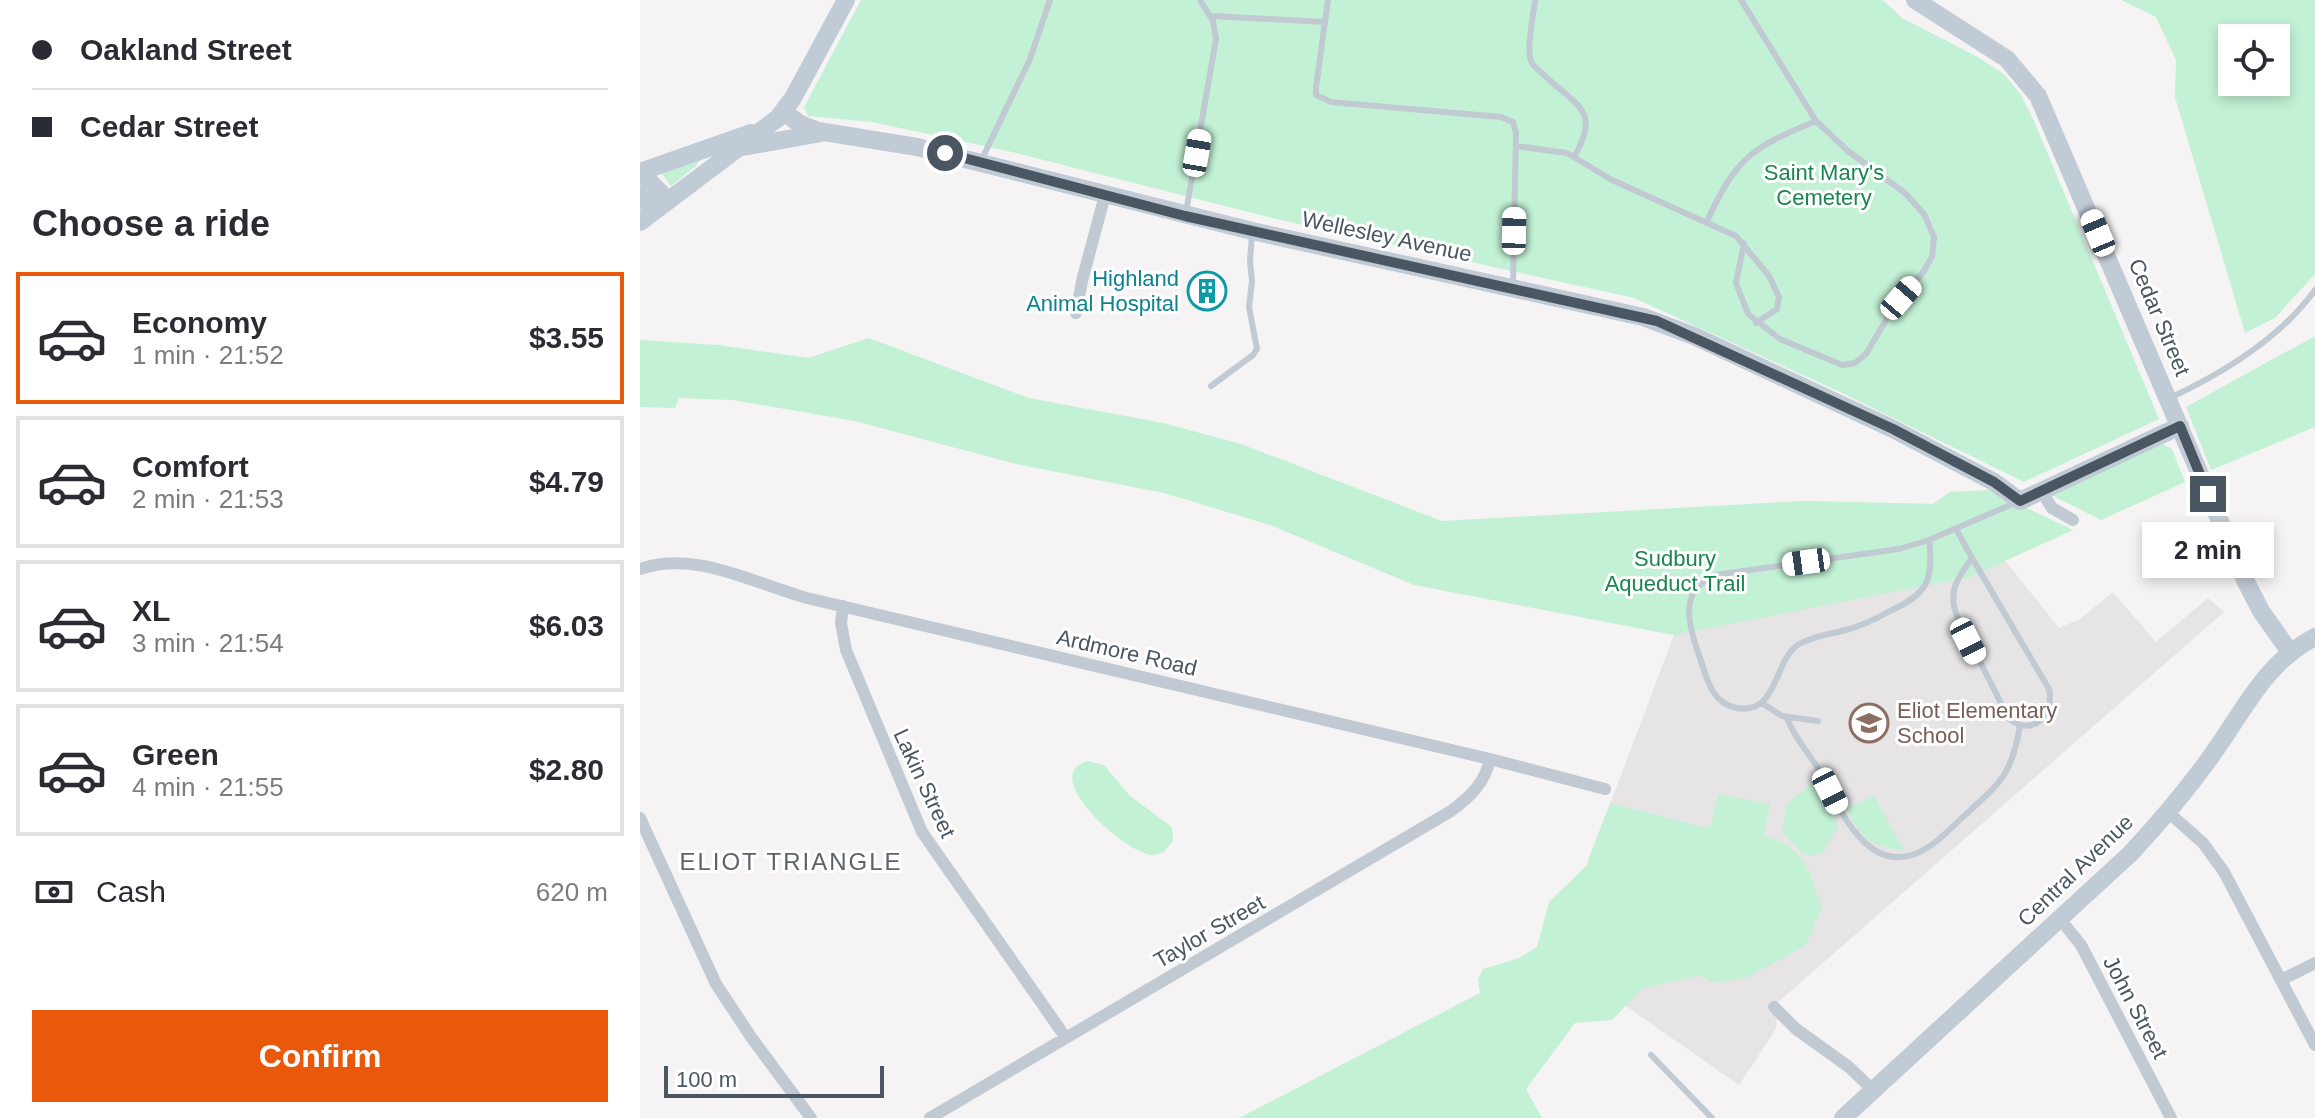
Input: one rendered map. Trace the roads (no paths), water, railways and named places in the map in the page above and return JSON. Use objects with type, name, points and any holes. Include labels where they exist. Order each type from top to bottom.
[{"type":"street","points":[[654,211],[741,148],[784,112],[846,0]]},
{"type":"street","name":"Cedar Street","points":[[1915,0],[2007,59],[2038,96],[2255,600],[2290,652]]},
{"type":"street","points":[[784,112],[808,128],[823,133]]},
{"type":"street","points":[[654,211],[640,172],[765,129]]},
{"type":"street","points":[[741,148],[823,133]]},
{"type":"street","name":"Wellesley Avenue","points":[[823,133],[883,140],[1185,216],[1637,315],[1679,330],[1893,429],[1994,482],[2020,501]]},
{"type":"street","points":[[640,195],[654,211]]},
{"type":"street","points":[[1076,313],[1105,195]]},
{"type":"street","points":[[2020,501],[2180,426]]},
{"type":"street","points":[[2042,492],[2052,508],[2073,520]]},
{"type":"street","name":"Ardmore Road","points":[[640,569],[665,563],[711,567],[773,588],[843,606],[1605,789]]},
{"type":"street","name":"Lakin Street","points":[[843,606],[841,623],[846,650],[922,832],[1066,1038]]},
{"type":"street","name":"Central Avenue","points":[[1843,1118],[2130,854],[2168,812],[2212,755],[2257,686],[2290,652],[2315,637]]},
{"type":"street","name":"Taylor Street","points":[[930,1118],[1451,811],[1477,789],[1484,779],[1490,759]]},
{"type":"street","points":[[2168,812],[2218,861],[2315,1045]]},
{"type":"street","points":[[640,818],[716,984],[811,1118]]},
{"type":"street","name":"John Street","points":[[2060,919],[2081,945],[2171,1118]]},
{"type":"street","points":[[2281,980],[2315,963]]},
{"type":"street","points":[[1774,1007],[1796,1029],[1849,1067],[1873,1090]]},
{"type":"lane","points":[[987,164],[1030,59],[1050,0]]},
{"type":"lane","points":[[1185,216],[1216,39],[1211,16],[1200,0]]},
{"type":"lane","points":[[1328,0],[1316,87],[1316,95],[1320,98],[1331,102],[1501,117],[1509,119],[1514,125],[1513,288]]},
{"type":"lane","points":[[1535,0],[1529,50],[1532,63],[1579,107],[1586,118],[1586,136],[1574,157]]},
{"type":"lane","points":[[1741,0],[1816,121],[1848,151],[1915,202],[1934,237],[1932,257],[1892,310],[1866,354],[1855,363],[1842,365],[1780,339],[1748,314],[1736,283],[1744,243]]},
{"type":"lane","points":[[1211,16],[1325,22]]},
{"type":"lane","points":[[1707,221],[1726,183],[1747,156],[1767,142],[1816,121]]},
{"type":"lane","points":[[1516,146],[1561,151],[1612,180],[1707,221],[1744,243],[1765,269],[1779,297],[1777,309],[1756,323]]},
{"type":"lane","points":[[1211,386],[1257,351],[1249,307],[1252,231]]},
{"type":"lane","points":[[2168,399],[2239,360],[2304,306],[2315,290]]},
{"type":"lane","points":[[1929,540],[1930,574],[1925,587],[1915,598],[1857,627],[1811,638],[1796,646],[1786,657],[1772,691],[1762,703],[1745,709],[1718,699],[1710,687],[1689,621],[1688,607],[1699,584],[1722,574],[1899,549],[1929,540],[2020,501]]},
{"type":"lane","points":[[1956,529],[2049,689],[2051,704],[2045,717],[2033,726],[2020,725],[2004,713],[1954,610],[1952,596],[1955,584],[1972,558]]},
{"type":"lane","points":[[1762,703],[1787,718],[1818,721]]},
{"type":"lane","points":[[1787,718],[1849,827],[1870,848],[1894,856],[1927,848],[1996,788],[2012,759],[2020,725]]},
{"type":"lane","points":[[1651,1055],[1712,1118]]},
{"type":"place","name":"Highland Animal Hospital","points":[[1207,291]]},
{"type":"place","name":"Eliot Elementary School","points":[[1869,723]]},
{"type":"district","name":"ELIOT TRIANGLE","points":[[791,862]]},
{"type":"park label","name":"Saint Mary's Cemetery","points":[[1824,184]]},
{"type":"park label","name":"Sudbury Aqueduct Trail","points":[[1675,570]]}]
